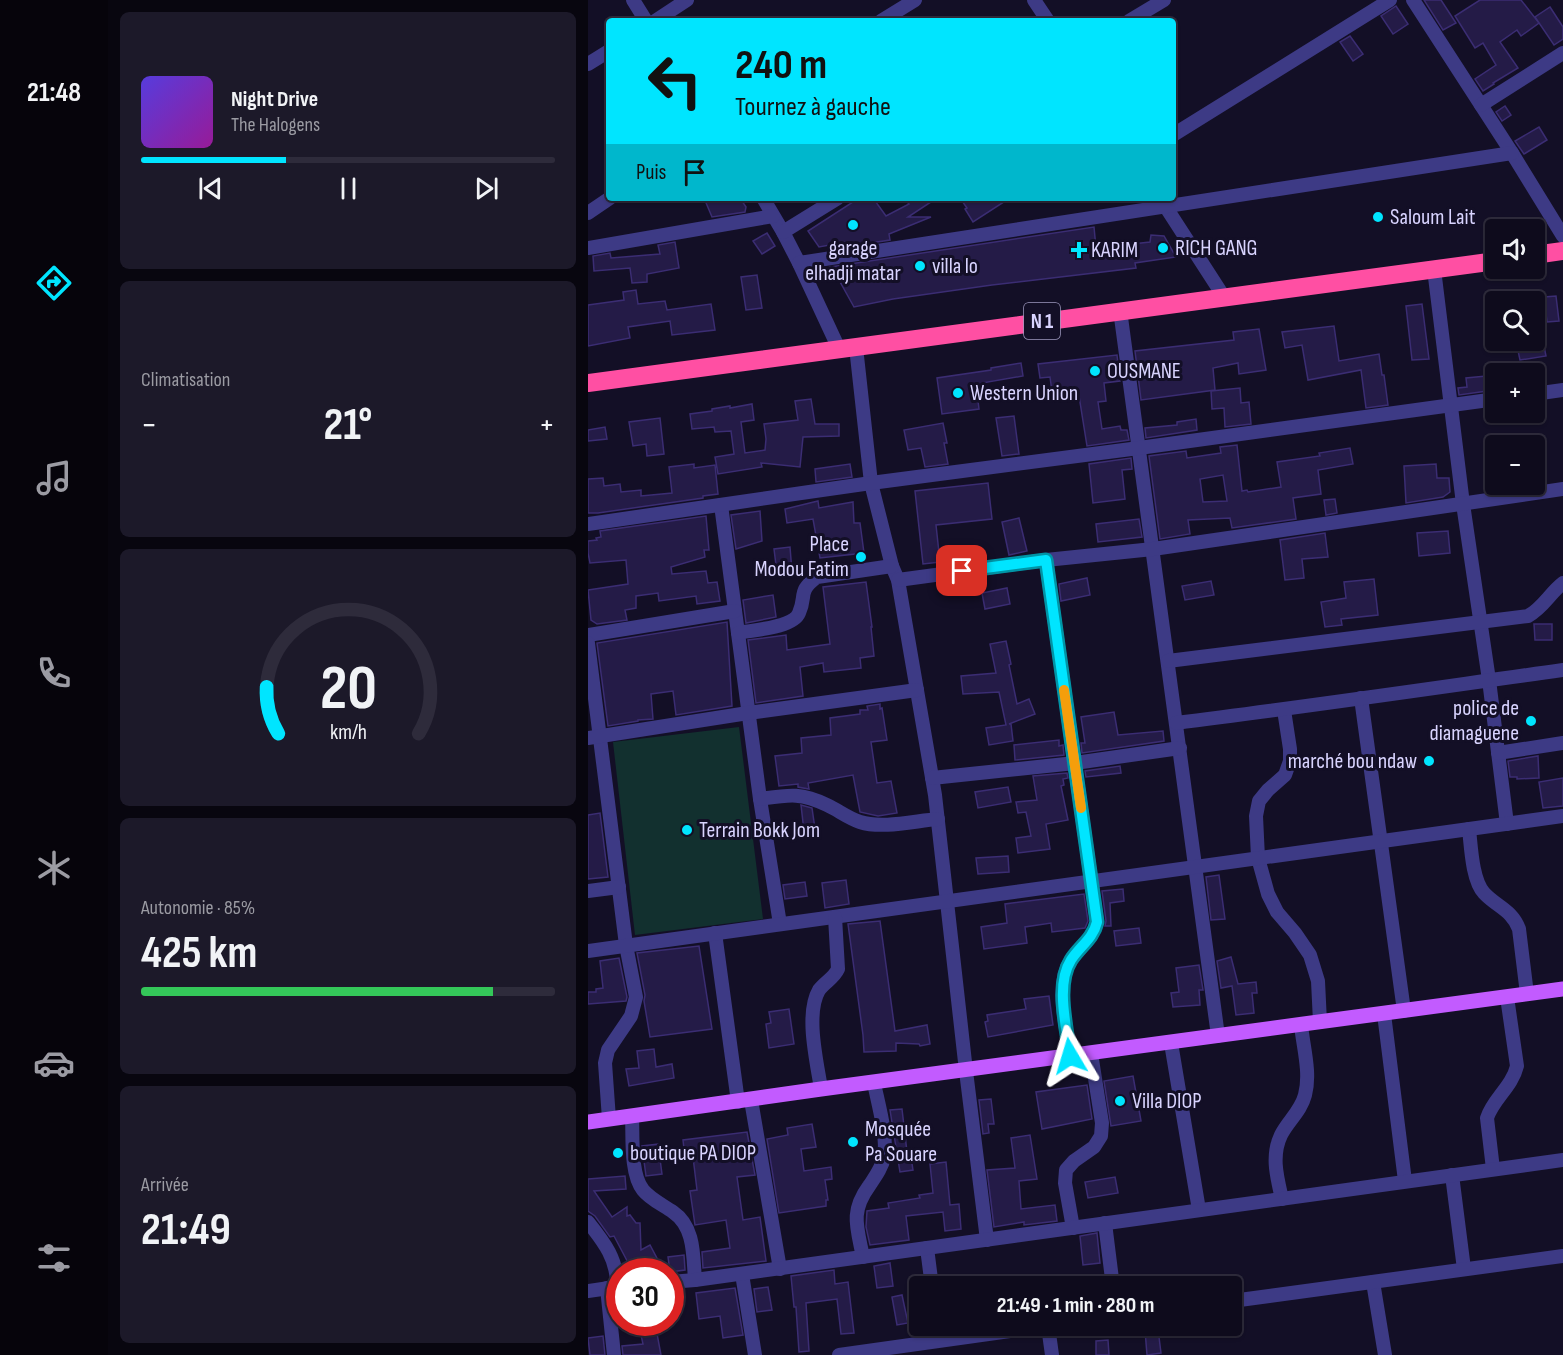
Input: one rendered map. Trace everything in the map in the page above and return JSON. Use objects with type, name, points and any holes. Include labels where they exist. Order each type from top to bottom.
[{"type":"highway","points":[[1545,254],[1563,252]]},
{"type":"highway","name":"N 1","points":[[588,383],[1485,262]]},
{"type":"main road","points":[[588,1122],[1563,989]]},
{"type":"street","points":[[633,0],[644,18]]},
{"type":"street","points":[[660,18],[687,0]]},
{"type":"street","points":[[886,18],[915,0]]},
{"type":"street","points":[[1034,0],[1046,18]]},
{"type":"street","points":[[1135,18],[1164,0]]},
{"type":"street","points":[[1176,133],[1390,0]]},
{"type":"street","points":[[1413,0],[1512,153],[1559,220],[1563,236]]},
{"type":"street","points":[[588,64],[606,53]]},
{"type":"street","points":[[1481,105],[1563,53]]},
{"type":"street","points":[[799,263],[1162,203],[1512,153]]},
{"type":"street","points":[[588,213],[606,201]]},
{"type":"street","points":[[764,201],[848,348],[871,483],[892,566],[898,580],[938,819],[987,1240]]},
{"type":"street","points":[[783,232],[833,201]]},
{"type":"street","points":[[1162,203],[1224,297]]},
{"type":"street","points":[[588,248],[772,216]]},
{"type":"street","points":[[1434,269],[1462,504],[1489,680],[1507,824]]},
{"type":"street","points":[[1120,310],[1218,1036]]},
{"type":"street","points":[[1545,392],[1563,390]]},
{"type":"street","points":[[588,524],[871,483],[1485,400]]},
{"type":"street","points":[[898,580],[1046,560],[1153,549],[1563,489]]},
{"type":"street","points":[[721,505],[760,799],[780,924]]},
{"type":"street","points":[[1046,560],[1097,922],[1095,932],[1071,960],[1062,985],[1070,1056]]},
{"type":"street","points":[[738,633],[781,626],[792,621],[799,615],[804,590],[818,577],[892,566]]},
{"type":"street","points":[[1168,661],[1528,616],[1535,612],[1563,583]]},
{"type":"street","points":[[588,635],[735,611]]},
{"type":"street","points":[[588,650],[594,737],[636,997],[631,1016],[608,1050],[605,1063],[609,1119]]},
{"type":"street","points":[[1176,723],[1563,670]]},
{"type":"street","points":[[594,737],[917,690]]},
{"type":"street","points":[[1361,698],[1404,1011]]},
{"type":"street","points":[[1284,710],[1290,762],[1285,775],[1259,801],[1256,816],[1258,858],[1268,894],[1277,912],[1310,955],[1318,981],[1320,1022]]},
{"type":"street","points":[[1498,753],[1563,743]]},
{"type":"street","points":[[932,778],[1075,763],[1180,748]]},
{"type":"street","points":[[760,799],[795,795],[811,798],[830,806],[845,816],[879,825],[938,819]]},
{"type":"street","points":[[588,951],[1563,816]]},
{"type":"street","points":[[1469,829],[1478,885],[1484,893],[1516,920],[1520,929],[1527,994]]},
{"type":"street","points":[[588,891],[618,887]]},
{"type":"street","points":[[821,1089],[812,1025],[813,1011],[819,991],[838,969],[835,917]]},
{"type":"street","points":[[715,933],[745,1101],[780,1269]]},
{"type":"street","points":[[1493,1169],[1487,1118],[1490,1110],[1512,1081],[1517,1066],[1507,997]]},
{"type":"street","points":[[1384,1014],[1405,1181]]},
{"type":"street","points":[[1282,1199],[1276,1173],[1275,1154],[1282,1134],[1297,1113],[1305,1094],[1307,1073],[1301,1025]]},
{"type":"street","points":[[1171,1043],[1199,1210]]},
{"type":"street","points":[[1073,1228],[1065,1183],[1066,1170],[1074,1161],[1094,1147],[1101,1136],[1102,1123],[1091,1053]]},
{"type":"street","points":[[863,1257],[856,1223],[857,1208],[861,1196],[884,1160],[886,1147],[874,1083]]},
{"type":"street","points":[[632,1116],[634,1168],[637,1179],[642,1189],[675,1213],[688,1229],[691,1236],[695,1280]]},
{"type":"street","points":[[684,1281],[1563,1160]]},
{"type":"street","points":[[1452,1175],[1464,1269]]},
{"type":"street","points":[[588,1222],[612,1258]]},
{"type":"street","points":[[1106,1223],[1112,1276]]},
{"type":"street","points":[[927,1248],[931,1276]]},
{"type":"street","points":[[1242,1300],[1563,1256]]},
{"type":"street","points":[[742,1274],[755,1355]]},
{"type":"street","points":[[1372,1282],[1385,1355]]},
{"type":"street","points":[[588,1291],[606,1288]]},
{"type":"street","points":[[614,1336],[614,1355]]},
{"type":"street","points":[[938,1336],[939,1341]]},
{"type":"street","points":[[840,1355],[975,1336]]},
{"type":"street","points":[[1049,1336],[1052,1355]]},
{"type":"green space","name":"Terrain Bokk Jom","points":[[739,727],[763,919],[635,935],[613,742]]},
{"type":"building","points":[[1424,0],[1441,0],[1456,23],[1443,30]]},
{"type":"building","points":[[1480,0],[1521,0],[1539,23],[1521,36],[1517,30],[1500,42],[1518,68],[1483,91],[1475,79],[1496,65],[1483,43],[1475,48],[1455,16]]},
{"type":"building","points":[[1396,6],[1408,24],[1393,34],[1381,16]]},
{"type":"building","points":[[1550,7],[1563,27],[1563,39],[1554,45],[1535,17]]},
{"type":"building","points":[[1350,36],[1363,54],[1353,61],[1340,42]]},
{"type":"building","points":[[1505,106],[1511,115],[1502,121],[1496,112]]},
{"type":"building","points":[[1539,127],[1547,140],[1524,154],[1515,141]]},
{"type":"building","points":[[705,201],[742,201],[746,207],[745,212],[712,217]]},
{"type":"building","name":"garage elhadji matar","points":[[854,201],[875,201],[886,216],[909,204],[906,201],[932,201],[908,217],[931,217],[889,234],[890,240],[843,247],[846,242],[819,247],[808,231]]},
{"type":"building","points":[[962,201],[1005,201],[973,222],[965,209],[967,208]]},
{"type":"building","points":[[1094,227],[1096,248],[1150,242],[1151,235],[1164,236],[1176,257],[1135,263],[1136,268],[992,285],[854,307],[830,267]]},
{"type":"building","points":[[767,233],[775,246],[762,254],[753,241]]},
{"type":"building","points":[[675,242],[679,268],[647,274],[647,282],[632,283],[630,268],[594,271],[593,256],[610,253],[611,258],[660,254],[658,245]]},
{"type":"building","points":[[757,275],[762,308],[746,310],[741,277]]},
{"type":"building","points":[[636,290],[638,304],[665,301],[667,310],[711,304],[715,330],[672,335],[670,321],[628,327],[630,338],[588,346],[588,305],[624,300],[623,292]]},
{"type":"building","points":[[1556,296],[1559,321],[1547,322],[1545,297]]},
{"type":"building","points":[[1422,304],[1429,359],[1412,360],[1406,306]]},
{"type":"building","points":[[1334,326],[1339,361],[1379,354],[1388,405],[1366,408],[1361,370],[1308,380],[1302,345],[1285,348],[1282,332]]},
{"type":"building","points":[[1259,329],[1266,370],[1239,374],[1238,363],[1213,368],[1215,390],[1141,400],[1135,351],[1234,340],[1233,332]]},
{"type":"building","points":[[1518,351],[1545,351],[1546,356],[1520,360]]},
{"type":"building","points":[[1117,355],[1120,381],[1104,383],[1106,401],[1098,402],[1102,429],[1120,426],[1121,430],[1127,430],[1129,440],[1087,446],[1079,396],[1053,399],[1050,377],[1040,378],[1038,364]]},
{"type":"building","points":[[1021,363],[1023,376],[976,384],[979,409],[942,414],[937,378]]},
{"type":"building","points":[[1485,376],[1485,391],[1459,395],[1458,388],[1467,387],[1466,378]]},
{"type":"building","points":[[1240,388],[1241,403],[1249,402],[1251,424],[1225,427],[1224,408],[1212,409],[1211,391]]},
{"type":"building","points":[[811,399],[815,424],[839,424],[839,436],[803,437],[800,467],[761,463],[762,467],[718,474],[715,457],[734,454],[731,431],[715,432],[714,427],[692,429],[690,414],[752,404],[754,420],[741,422],[745,453],[765,450],[764,424],[798,420],[795,401]]},
{"type":"building","points":[[1014,416],[1019,454],[1002,456],[996,418]]},
{"type":"building","points":[[660,418],[664,454],[647,456],[646,444],[633,446],[629,422]]},
{"type":"building","points":[[1196,419],[1197,430],[1146,438],[1145,428],[1177,425],[1177,422]]},
{"type":"building","points":[[943,423],[948,464],[925,467],[921,448],[908,450],[904,430]]},
{"type":"building","points":[[605,427],[607,439],[588,441],[588,430]]},
{"type":"building","points":[[1237,445],[1242,491],[1247,490],[1248,492],[1281,487],[1277,462],[1320,456],[1319,453],[1350,448],[1353,464],[1318,470],[1321,494],[1293,498],[1296,519],[1232,528],[1230,518],[1188,520],[1190,534],[1160,539],[1149,456],[1186,451],[1187,458],[1221,453],[1220,447]],"holes":[[[1223,475],[1227,501],[1203,502],[1200,479]]]},
{"type":"building","points":[[1131,458],[1132,469],[1122,470],[1125,499],[1093,503],[1089,464]]},
{"type":"building","points":[[694,464],[694,468],[715,465],[718,494],[588,513],[588,479],[603,478],[604,486],[620,484],[621,492],[641,490],[641,496],[672,493],[669,467]]},
{"type":"building","points":[[850,464],[852,477],[816,482],[815,469]]},
{"type":"building","points":[[1436,464],[1437,478],[1449,478],[1450,492],[1443,497],[1406,503],[1404,466]]},
{"type":"building","points":[[988,483],[992,519],[936,525],[940,562],[923,564],[915,491]]},
{"type":"building","points":[[1335,499],[1337,513],[1326,515],[1324,500]]},
{"type":"building","points":[[818,501],[819,508],[853,502],[854,523],[860,523],[864,553],[820,558],[813,519],[787,523],[785,509]]},
{"type":"building","points":[[760,511],[762,541],[736,549],[731,515]]},
{"type":"building","points":[[706,516],[709,550],[704,550],[705,557],[671,567],[672,574],[706,571],[708,583],[717,582],[720,601],[697,604],[696,596],[659,601],[658,593],[636,596],[636,608],[625,610],[627,620],[597,624],[591,620],[588,590],[628,584],[626,560],[590,563],[588,541],[601,537],[600,531]]},
{"type":"building","points":[[1019,518],[1027,551],[1009,555],[1002,522]]},
{"type":"building","points":[[1139,519],[1142,537],[1098,542],[1096,524]]},
{"type":"building","points":[[1448,531],[1450,553],[1419,556],[1417,533]]},
{"type":"building","points":[[1325,533],[1328,557],[1302,559],[1304,578],[1285,580],[1280,540]]},
{"type":"building","points":[[790,547],[792,572],[777,573],[774,549]]},
{"type":"building","points":[[1087,578],[1090,595],[1061,601],[1059,584]]},
{"type":"building","points":[[1374,579],[1378,615],[1341,619],[1342,625],[1325,627],[1321,602],[1346,598],[1344,582]]},
{"type":"building","points":[[1211,581],[1214,595],[1185,600],[1182,586]]},
{"type":"building","points":[[866,582],[874,656],[860,658],[861,668],[824,672],[823,663],[800,667],[803,696],[756,703],[748,640],[786,635],[787,650],[830,644],[823,587]]},
{"type":"building","points":[[1007,588],[1010,604],[985,609],[982,593]]},
{"type":"building","points":[[773,595],[776,617],[746,623],[743,600]]},
{"type":"building","points":[[727,622],[732,706],[676,715],[673,691],[651,694],[653,719],[608,726],[597,643]]},
{"type":"building","points":[[1534,624],[1552,624],[1552,640],[1535,640]]},
{"type":"building","points":[[1006,641],[1017,704],[1029,699],[1035,714],[1009,724],[1011,724],[1013,741],[989,745],[986,728],[1006,725],[999,692],[963,694],[961,676],[996,673],[990,644]]},
{"type":"building","points":[[880,704],[887,740],[871,742],[877,783],[891,781],[897,813],[878,816],[860,812],[853,775],[808,783],[809,789],[798,787],[798,784],[779,786],[775,756],[802,753],[801,738],[831,735],[830,718],[860,714],[860,710],[868,710],[867,706]]},
{"type":"building","points":[[1114,712],[1118,735],[1163,731],[1164,741],[1082,753],[1081,743],[1085,743],[1081,717]]},
{"type":"building","points":[[1059,740],[1059,746],[1063,745],[1064,755],[1015,760],[1014,745]]},
{"type":"building","points":[[1538,756],[1539,778],[1510,777],[1508,761]]},
{"type":"building","points":[[1120,766],[1121,773],[1086,777],[1085,771]]},
{"type":"building","points":[[1067,773],[1068,778],[1063,779],[1064,785],[1061,786],[1068,820],[1046,824],[1050,849],[1018,853],[1016,838],[1031,836],[1026,812],[1018,813],[1016,802],[1037,800],[1033,776]]},
{"type":"building","points":[[1563,778],[1563,806],[1543,808],[1539,782]]},
{"type":"building","points":[[1008,787],[1011,802],[978,808],[975,792]]},
{"type":"building","points":[[801,805],[812,808],[815,829],[804,831]]},
{"type":"building","points":[[600,813],[608,877],[588,879],[588,815]]},
{"type":"building","points":[[1008,856],[1009,872],[978,874],[976,858]]},
{"type":"building","points":[[1219,875],[1225,919],[1211,920],[1206,877]]},
{"type":"building","points":[[846,880],[849,904],[825,908],[822,883]]},
{"type":"building","points":[[805,882],[807,896],[785,899],[783,885]]},
{"type":"building","points":[[1123,889],[1124,901],[1110,903],[1111,926],[1105,926],[1102,891]]},
{"type":"building","points":[[1084,894],[1088,921],[1085,928],[1052,932],[1051,923],[1025,927],[1027,943],[984,949],[981,927],[1007,923],[1005,904]]},
{"type":"building","points":[[880,921],[895,1031],[927,1025],[930,1044],[920,1046],[919,1044],[896,1043],[896,1051],[864,1052],[848,924]]},
{"type":"building","points":[[1139,928],[1141,943],[1116,946],[1114,931]]},
{"type":"building","points":[[699,946],[712,1029],[650,1037],[637,953]]},
{"type":"building","points":[[1231,957],[1238,984],[1256,982],[1257,993],[1252,993],[1254,1013],[1236,1015],[1232,986],[1221,988],[1217,961]]},
{"type":"building","points":[[619,958],[626,1001],[588,1004],[588,992],[596,992],[596,989],[603,988],[600,961]]},
{"type":"building","points":[[1199,965],[1203,990],[1199,990],[1200,1005],[1173,1007],[1171,993],[1179,992],[1176,968]]},
{"type":"building","points":[[1049,996],[1053,1025],[988,1037],[985,1022],[988,1021],[987,1015],[1026,1009],[1024,999]]},
{"type":"building","points":[[789,1009],[794,1044],[769,1048],[766,1024],[771,1023],[769,1012]]},
{"type":"building","points":[[654,1049],[656,1067],[672,1064],[674,1078],[629,1086],[626,1069],[639,1068],[637,1051]]},
{"type":"building","name":"Villa DIOP","points":[[1133,1076],[1141,1121],[1111,1126],[1104,1081]]},
{"type":"building","points":[[1087,1085],[1092,1119],[1042,1129],[1036,1092]]},
{"type":"building","points":[[991,1099],[994,1124],[988,1124],[989,1133],[983,1134],[979,1100]]},
{"type":"building","points":[[902,1109],[907,1152],[910,1151],[913,1170],[900,1172],[890,1110]]},
{"type":"building","points":[[812,1124],[816,1147],[801,1149],[804,1171],[831,1167],[832,1179],[825,1180],[828,1200],[826,1200],[826,1206],[779,1213],[767,1139],[788,1135],[787,1128]]},
{"type":"building","points":[[747,1132],[755,1175],[737,1177],[743,1220],[760,1217],[766,1261],[703,1268],[702,1252],[730,1248],[726,1220],[695,1225],[690,1191],[697,1190],[693,1157],[685,1158],[683,1140]]},
{"type":"building","points":[[1030,1135],[1037,1179],[1019,1181],[1021,1209],[1055,1205],[1057,1221],[1024,1225],[1024,1222],[994,1227],[987,1170],[1015,1168],[1011,1138]]},
{"type":"building","points":[[658,1144],[662,1174],[646,1176],[642,1146]]},
{"type":"building","points":[[946,1162],[950,1205],[959,1204],[961,1229],[945,1231],[943,1212],[906,1216],[909,1240],[870,1245],[866,1227],[867,1211],[889,1208],[888,1203],[920,1198],[919,1195],[933,1193],[930,1164]]},
{"type":"building","points":[[625,1176],[626,1189],[594,1191],[612,1217],[627,1207],[627,1216],[630,1215],[636,1223],[640,1223],[641,1250],[650,1245],[657,1258],[626,1258],[614,1236],[610,1237],[595,1216],[588,1211],[588,1179]]},
{"type":"building","points":[[1115,1177],[1118,1193],[1088,1198],[1085,1182]]},
{"type":"building","points":[[1097,1233],[1100,1263],[1083,1265],[1080,1236]]},
{"type":"building","points":[[684,1255],[685,1270],[684,1258],[668,1257]]},
{"type":"building","points":[[890,1263],[893,1286],[877,1288],[874,1266]]},
{"type":"building","points":[[834,1270],[835,1284],[848,1282],[854,1333],[841,1334],[837,1299],[806,1303],[809,1351],[799,1352],[791,1276]]},
{"type":"building","points":[[768,1287],[772,1310],[757,1312],[754,1289]]},
{"type":"building","points":[[735,1288],[743,1335],[723,1338],[720,1316],[699,1319],[696,1293]]},
{"type":"building","points":[[902,1295],[908,1323],[897,1325],[892,1297]]},
{"type":"building","points":[[603,1336],[605,1355],[590,1355],[588,1338]]},
{"type":"building","points":[[641,1336],[657,1336],[661,1355],[623,1355],[622,1346],[643,1344]]},
{"type":"building","points":[[1145,1336],[1159,1336],[1161,1353],[1147,1355]]},
{"type":"building","points":[[1108,1340],[1109,1355],[1096,1355],[1096,1341]]},
{"type":"slow traffic","points":[[1064,690],[1081,808]]},
{"type":"place","name":"Saloum Lait","points":[[1378,217]]},
{"type":"place","name":"garage elhadji matar","points":[[853,225]]},
{"type":"place","name":"RICH GANG","points":[[1163,248]]},
{"type":"place","name":"KARIM","points":[[1079,250]]},
{"type":"place","name":"villa lo","points":[[920,266]]},
{"type":"place","name":"OUSMANE","points":[[1095,371]]},
{"type":"place","name":"Western Union","points":[[958,393]]},
{"type":"place","name":"Place Modou Fatim","points":[[861,557]]},
{"type":"place","name":"police de diamaguene","points":[[1531,721]]},
{"type":"place","name":"marché bou ndaw","points":[[1429,761]]},
{"type":"place","name":"Terrain Bokk Jom","points":[[687,830]]},
{"type":"place","name":"Villa DIOP","points":[[1120,1101]]},
{"type":"place","name":"Mosquée Pa Souare","points":[[853,1142]]},
{"type":"place","name":"boutique PA DIOP","points":[[618,1153]]},
{"type":"route","points":[[962,571],[1046,560],[1097,922],[1095,932],[1071,960],[1062,985],[1070,1056]]}]
